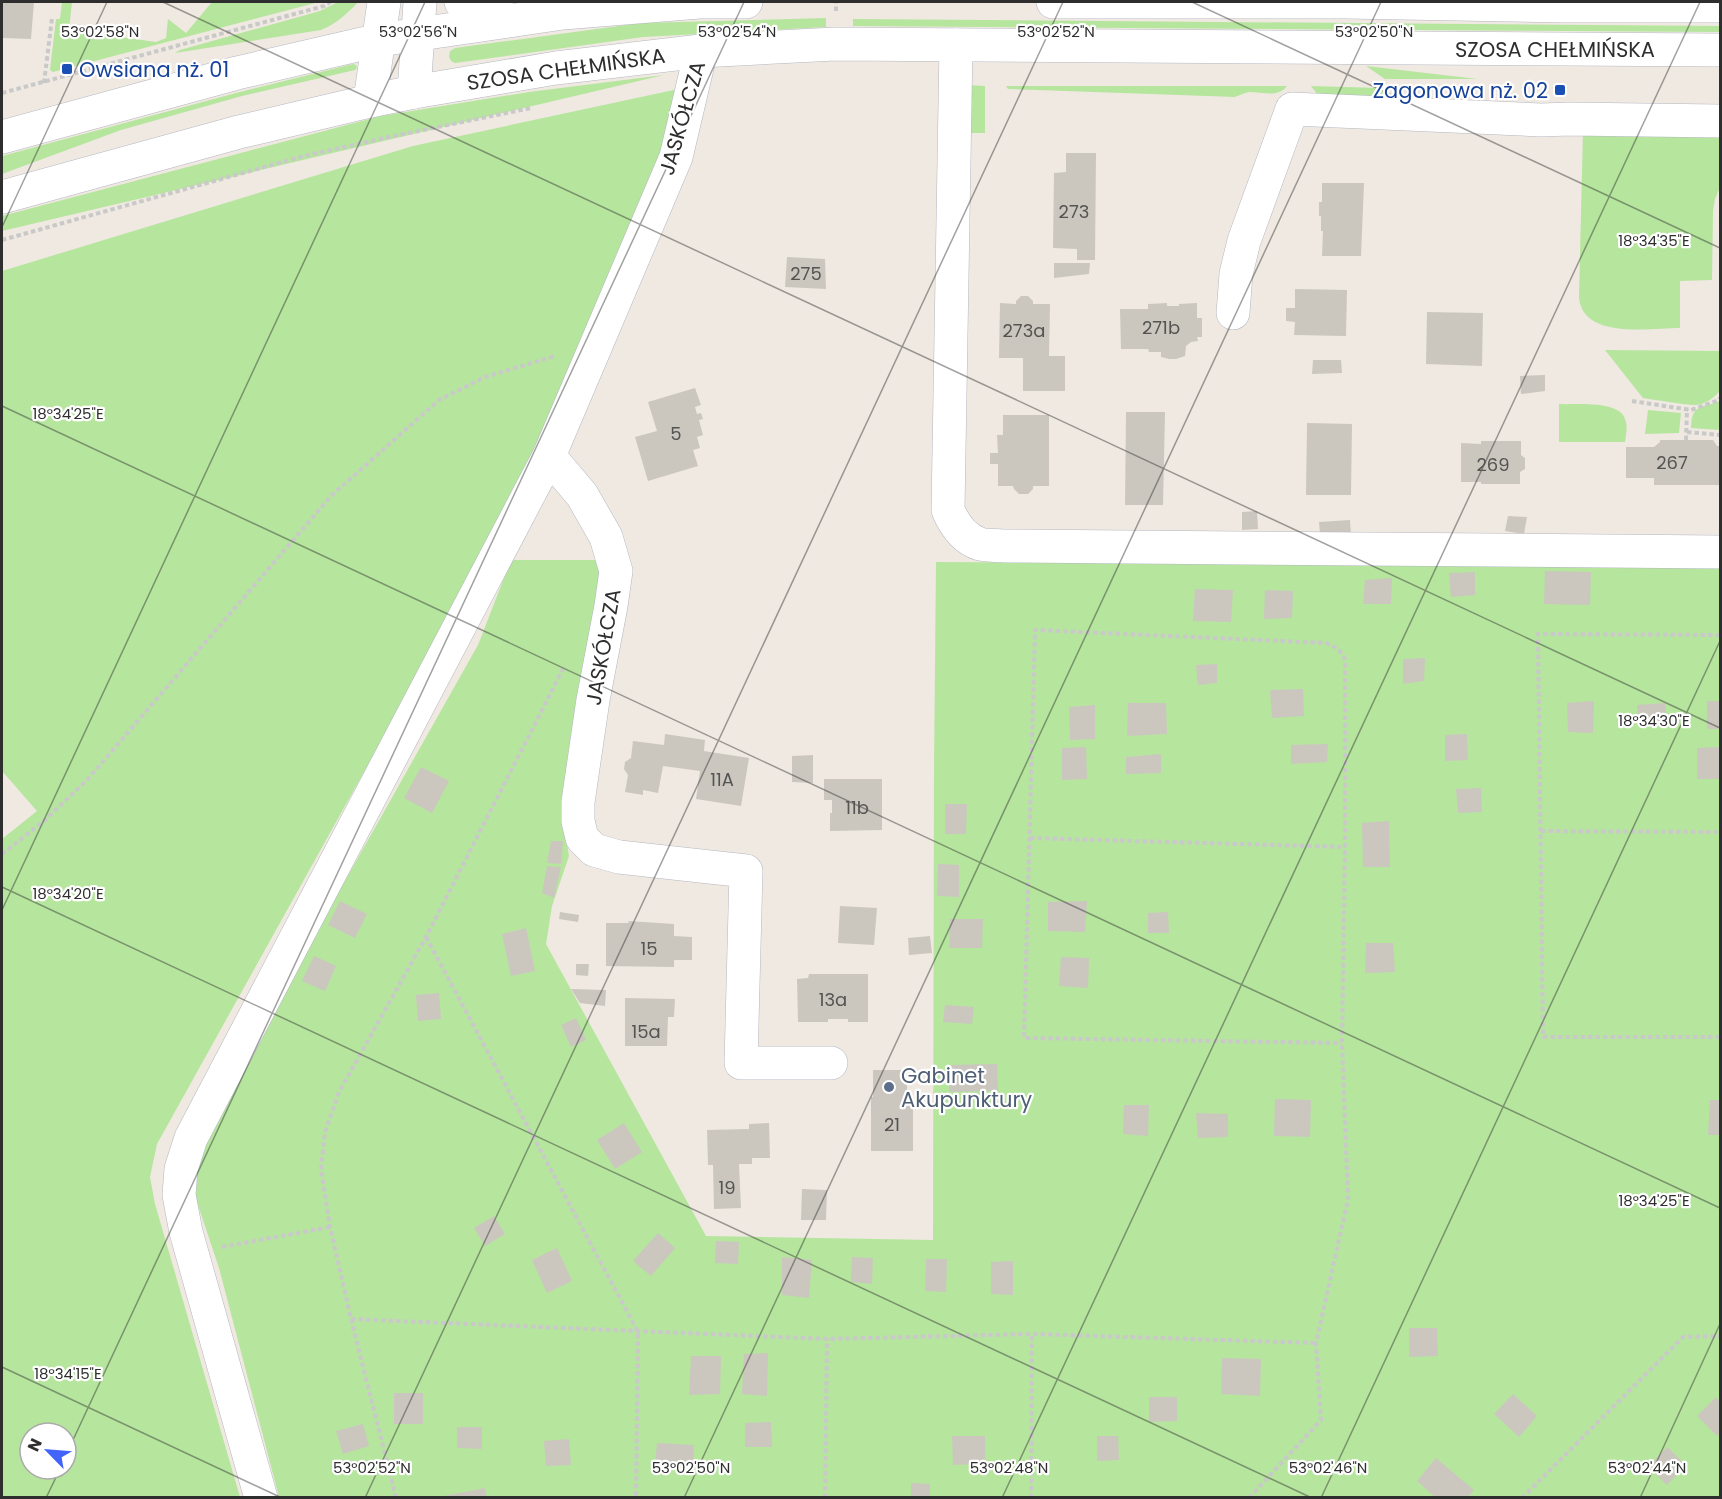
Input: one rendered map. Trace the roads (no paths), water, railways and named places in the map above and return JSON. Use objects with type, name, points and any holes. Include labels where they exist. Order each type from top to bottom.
[{"type":"street","points":[[370,100],[384,2]]},
{"type":"street","points":[[414,92],[420,2]]},
{"type":"street","points":[[461,2],[511,20]]},
{"type":"street","points":[[2,136],[237,73],[379,40],[563,13],[699,2],[746,2]]},
{"type":"street","name":"SZOSA CHEŁMIŃSKA","points":[[1053,2],[1720,6]]},
{"type":"street","name":"SZOSA CHEŁMIŃSKA","points":[[2,197],[238,132],[370,100],[556,68],[701,51],[835,44],[1720,50]]},
{"type":"street","points":[[956,45],[948,510],[953,523],[965,536],[980,544],[1004,546],[1720,552]]},
{"type":"street","name":"JASKÓŁCZA","points":[[701,51],[676,157],[549,456],[582,495],[606,537],[616,571],[593,700],[578,802],[578,821],[582,838],[594,850],[619,857],[746,871],[741,1063],[831,1063]]},
{"type":"street","points":[[1233,313],[1236,274],[1244,242],[1292,109],[1541,120],[1720,121]]},
{"type":"street","points":[[261,1497],[192,1252],[179,1195],[181,1169],[191,1138],[549,456]]},
{"type":"place","name":"Owsiana nż. 01","points":[[67,69]]},
{"type":"place","name":"Zagonowa nż. 02","points":[[1560,90]]},
{"type":"place","name":"Gabinet Akupunktury","points":[[889,1087]]}]
